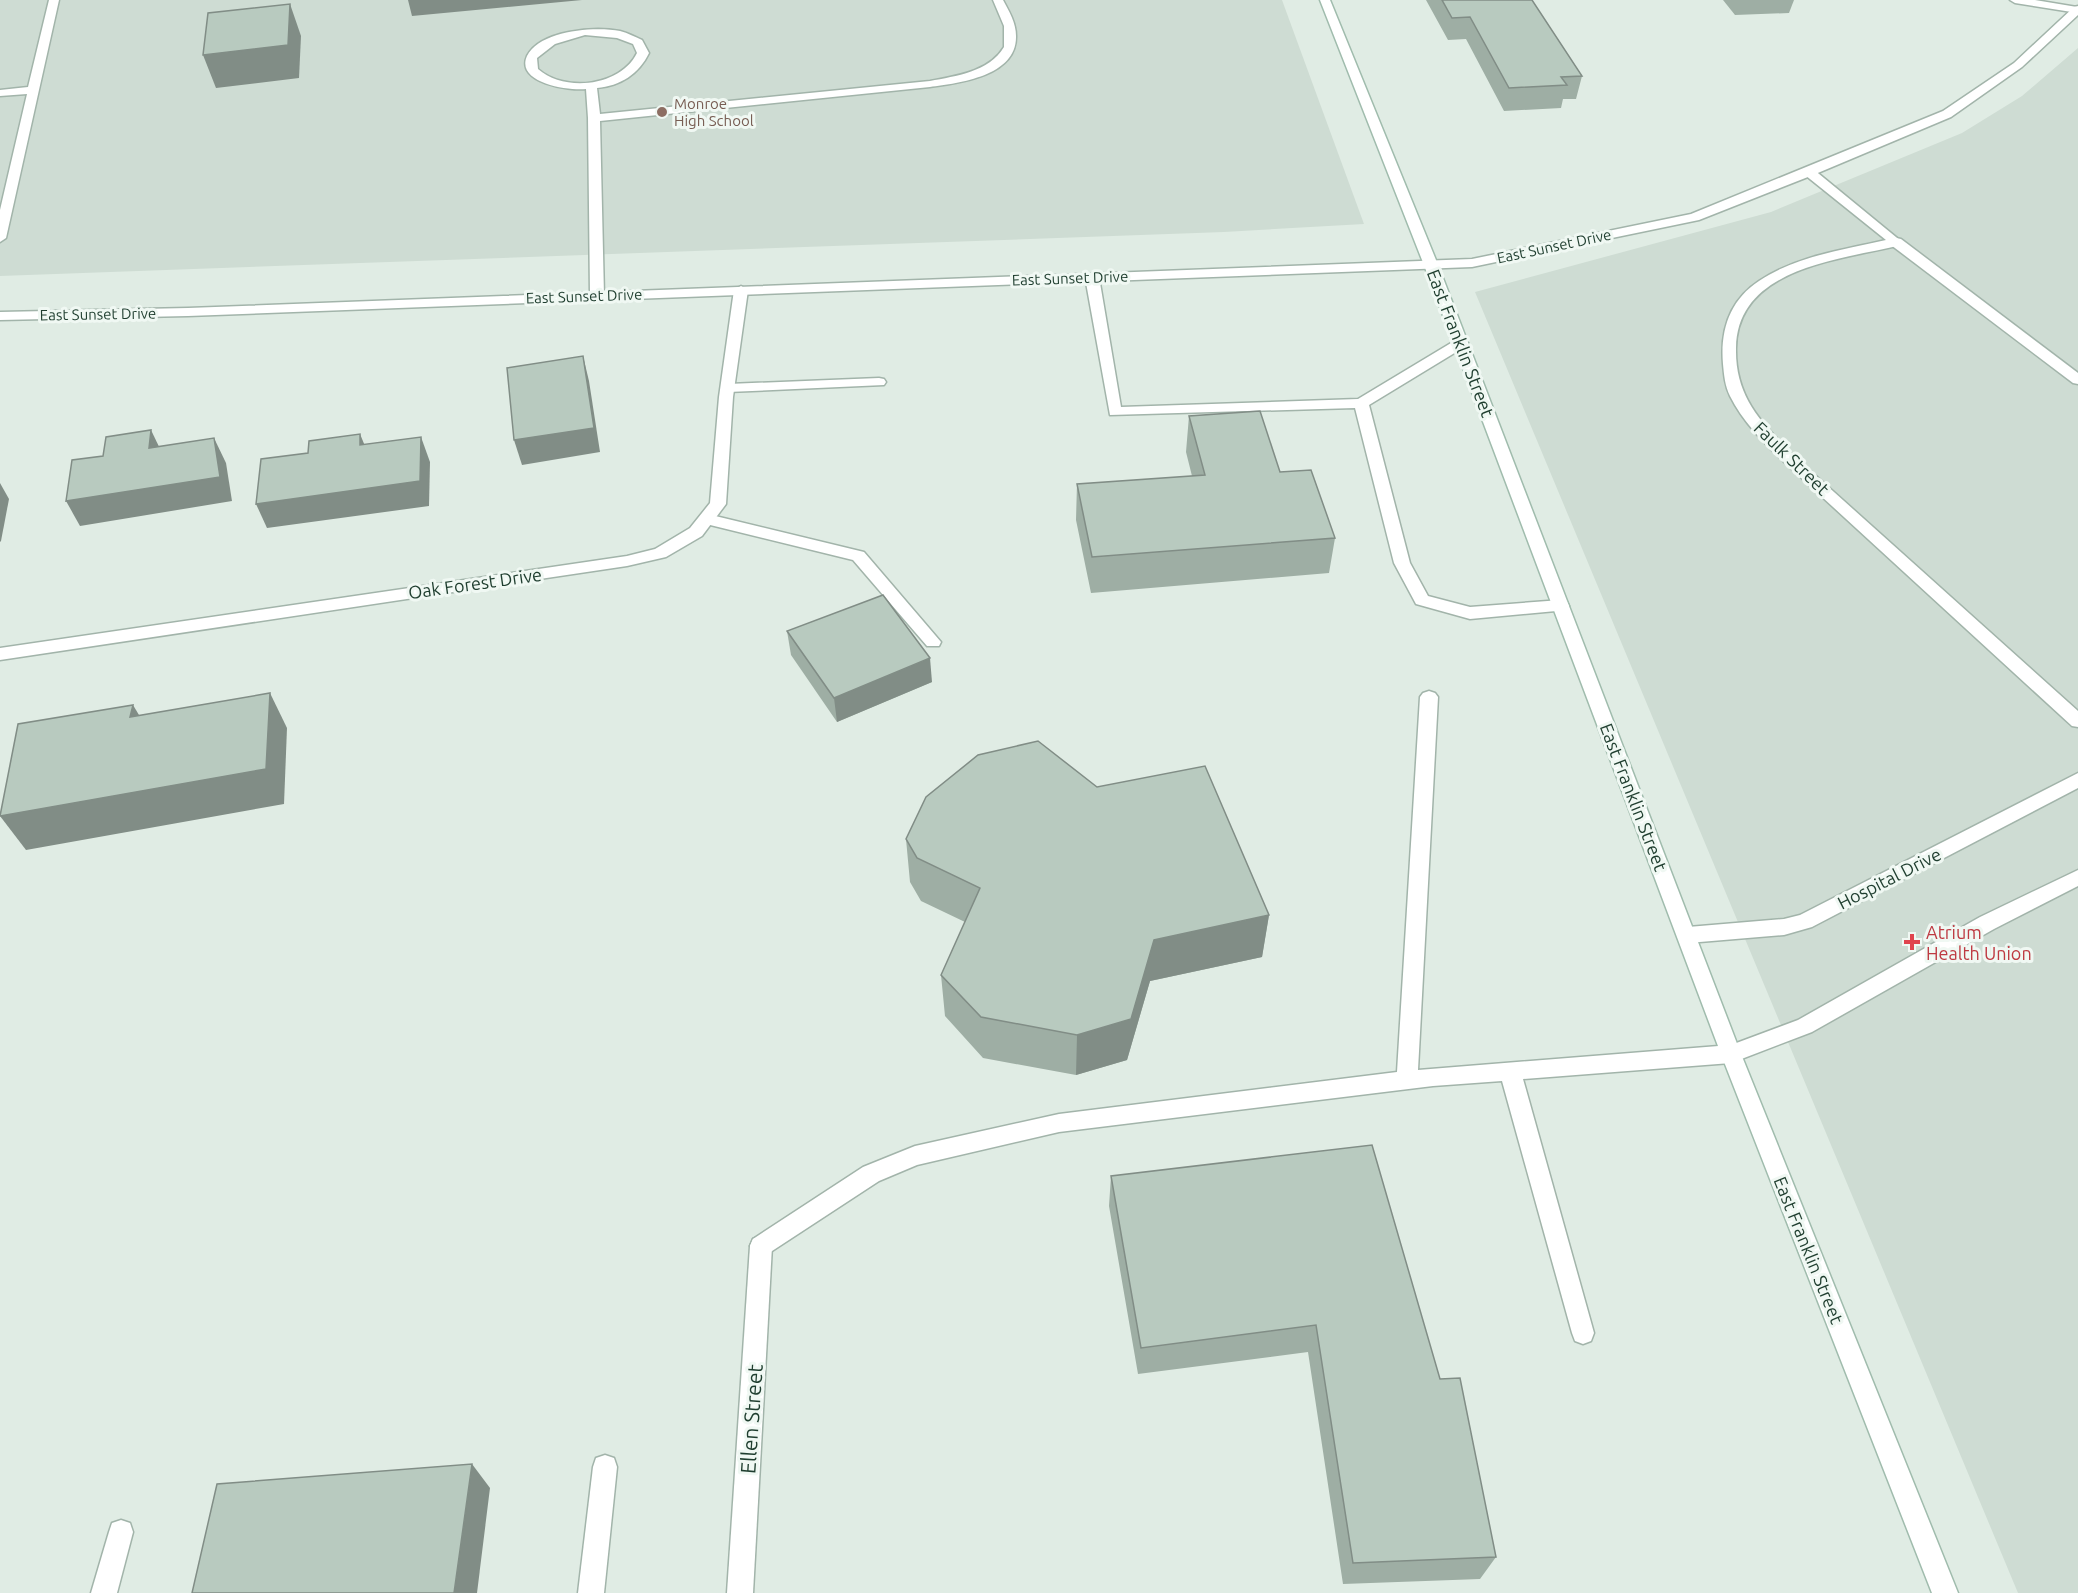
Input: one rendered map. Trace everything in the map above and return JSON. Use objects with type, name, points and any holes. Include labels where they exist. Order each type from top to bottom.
[{"type":"street","points":[[594,118],[930,84],[977,74],[995,64],[1008,52],[1012,37],[998,0]]},
{"type":"street","name":"East Franklin Street","points":[[1324,0],[1431,265],[1688,935],[1731,1054],[1945,1593]]},
{"type":"street","points":[[2016,0],[2078,10]]},
{"type":"street","points":[[0,238],[56,2]]},
{"type":"street","name":"East Sunset Drive","points":[[0,316],[189,312],[1472,262],[1694,217],[1809,172],[1947,114],[2018,65],[2078,10]]},
{"type":"street","points":[[585,32],[618,34],[640,44],[644,52],[643,61],[636,69],[624,76],[591,85],[565,85],[543,79],[534,72],[531,64],[533,56],[552,41],[585,32]]},
{"type":"street","points":[[591,85],[594,118],[597,296]]},
{"type":"street","points":[[0,93],[34,90]]},
{"type":"street","points":[[1809,172],[1896,242],[2078,380]]},
{"type":"street","name":"Faulk Street","points":[[1896,242],[1812,262],[1763,284],[1739,308],[1729,327],[1729,361],[1736,394],[1750,416],[1790,460],[2078,721]]},
{"type":"street","points":[[1092,277],[1115,412],[1361,403],[1461,343]]},
{"type":"street","name":"Oak Forest Drive","points":[[0,654],[627,561],[660,552],[696,532],[718,504],[728,388],[741,290]]},
{"type":"street","points":[[728,388],[879,382]]},
{"type":"street","points":[[1361,403],[1402,563],[1422,600],[1470,613],[1561,606]]},
{"type":"street","points":[[707,519],[858,556],[933,642]]},
{"type":"street","points":[[1429,697],[1407,1081],[1731,1054],[1806,1026],[1987,923],[2078,877]]},
{"type":"street","name":"Hospital Drive","points":[[1688,935],[1784,927],[1805,921],[2078,780]]},
{"type":"street","points":[[1510,1071],[1583,1334]]},
{"type":"street","name":"Ellen Street","points":[[740,1593],[761,1246],[871,1174],[915,1156],[1059,1123],[1407,1081]]},
{"type":"street","points":[[591,1593],[605,1467]]},
{"type":"street","points":[[104,1593],[121,1532]]},
{"type":"shaded area","name":"Monroe High School","points":[[0,0],[1282,0],[1364,224],[1224,232],[0,276]]},
{"type":"shaded area","name":"Atrium Health Union","points":[[2078,48],[2078,1593],[2018,1593],[1475,292],[1771,212],[1962,133],[2022,96]]},
{"type":"building","points":[[1442,0],[1532,0],[1582,76],[1561,77],[1567,85],[1509,88],[1470,17],[1452,18]]},
{"type":"building","points":[[290,4],[288,45],[203,55],[208,13]]},
{"type":"building","points":[[583,356],[594,428],[514,440],[507,368]]},
{"type":"building","points":[[1260,411],[1280,472],[1311,470],[1335,538],[1092,557],[1077,484],[1205,475],[1189,416]]},
{"type":"building","points":[[151,430],[149,448],[214,438],[220,477],[66,501],[72,460],[103,456],[106,437]]},
{"type":"building","points":[[360,434],[360,445],[421,437],[420,481],[256,504],[261,459],[308,453],[309,441]]},
{"type":"building","points":[[883,595],[930,658],[834,698],[787,631]]},
{"type":"building","points":[[270,693],[266,769],[0,816],[18,724],[133,705],[130,717]]},
{"type":"building","points":[[1038,741],[1097,787],[1205,766],[1269,915],[1154,940],[1131,1019],[1077,1035],[981,1017],[941,975],[980,888],[917,858],[906,839],[926,797],[978,755]]},
{"type":"building","points":[[1372,1145],[1440,1379],[1460,1378],[1496,1557],[1353,1563],[1316,1325],[1141,1348],[1111,1176]]},
{"type":"building","points":[[472,1464],[454,1593],[192,1593],[217,1484]]},
{"type":"place","name":"Monroe High School","points":[[662,112]]},
{"type":"place","name":"Atrium Health Union","points":[[1912,942]]}]
